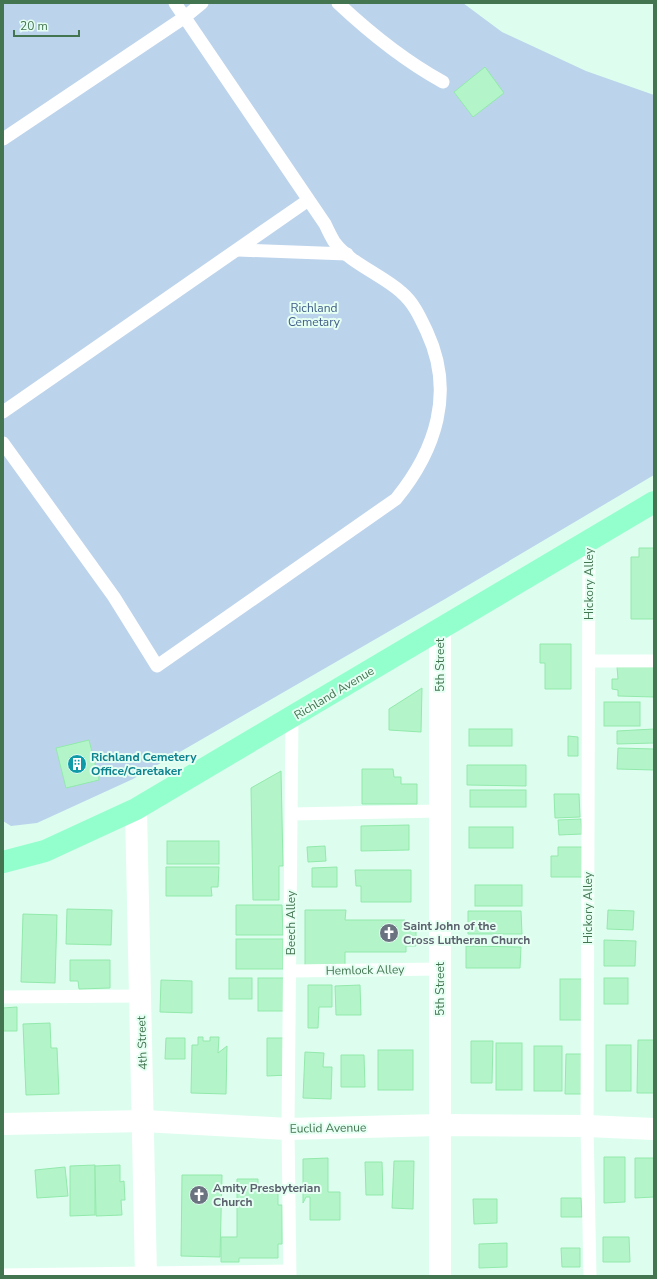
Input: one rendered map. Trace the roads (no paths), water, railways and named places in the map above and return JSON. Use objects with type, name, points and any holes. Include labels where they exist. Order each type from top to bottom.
[{"type":"main road","name":"Richland Avenue","points":[[3,862],[46,851],[136,809],[292,718],[654,502]]},
{"type":"street","name":"5th Street","points":[[440,630],[440,1276]]},
{"type":"street","name":"4th Street","points":[[136,809],[144,1121],[146,1275]]},
{"type":"street","name":"Euclid Avenue","points":[[3,1124],[144,1121],[288,1129],[439,1126],[587,1126],[654,1129]]},
{"type":"lane","points":[[3,442],[114,597],[157,666],[396,498],[410,482],[436,427],[441,395],[438,360],[416,309],[401,292],[347,254],[335,243],[325,224],[307,201],[175,3]]},
{"type":"lane","points":[[3,140],[185,17],[202,3]]},
{"type":"lane","points":[[338,3],[363,26],[411,65],[443,82]]},
{"type":"lane","points":[[3,412],[307,201]]},
{"type":"lane","points":[[238,250],[347,254]]},
{"type":"lane","name":"Hickory Alley","points":[[589,541],[587,1126],[590,1276]]},
{"type":"lane","points":[[589,661],[654,661]]},
{"type":"lane","name":"Beech Alley","points":[[290,1273],[288,1129],[291,971],[292,718]]},
{"type":"lane","points":[[292,814],[440,811]]},
{"type":"lane","name":"Hemlock Alley","points":[[291,971],[440,969]]},
{"type":"lane","points":[[3,997],[141,996]]},
{"type":"lane","points":[[3,1275],[290,1273]]},
{"type":"place","name":"Richland Cemetery Office/Caretaker","points":[[77,764]]},
{"type":"place","name":"Saint John of the Cross Lutheran Church","points":[[389,933]]},
{"type":"place","name":"Amity Presbyterian Church","points":[[199,1195]]},
{"type":"park label","name":"Richland Cemetary","points":[[314,315]]}]
